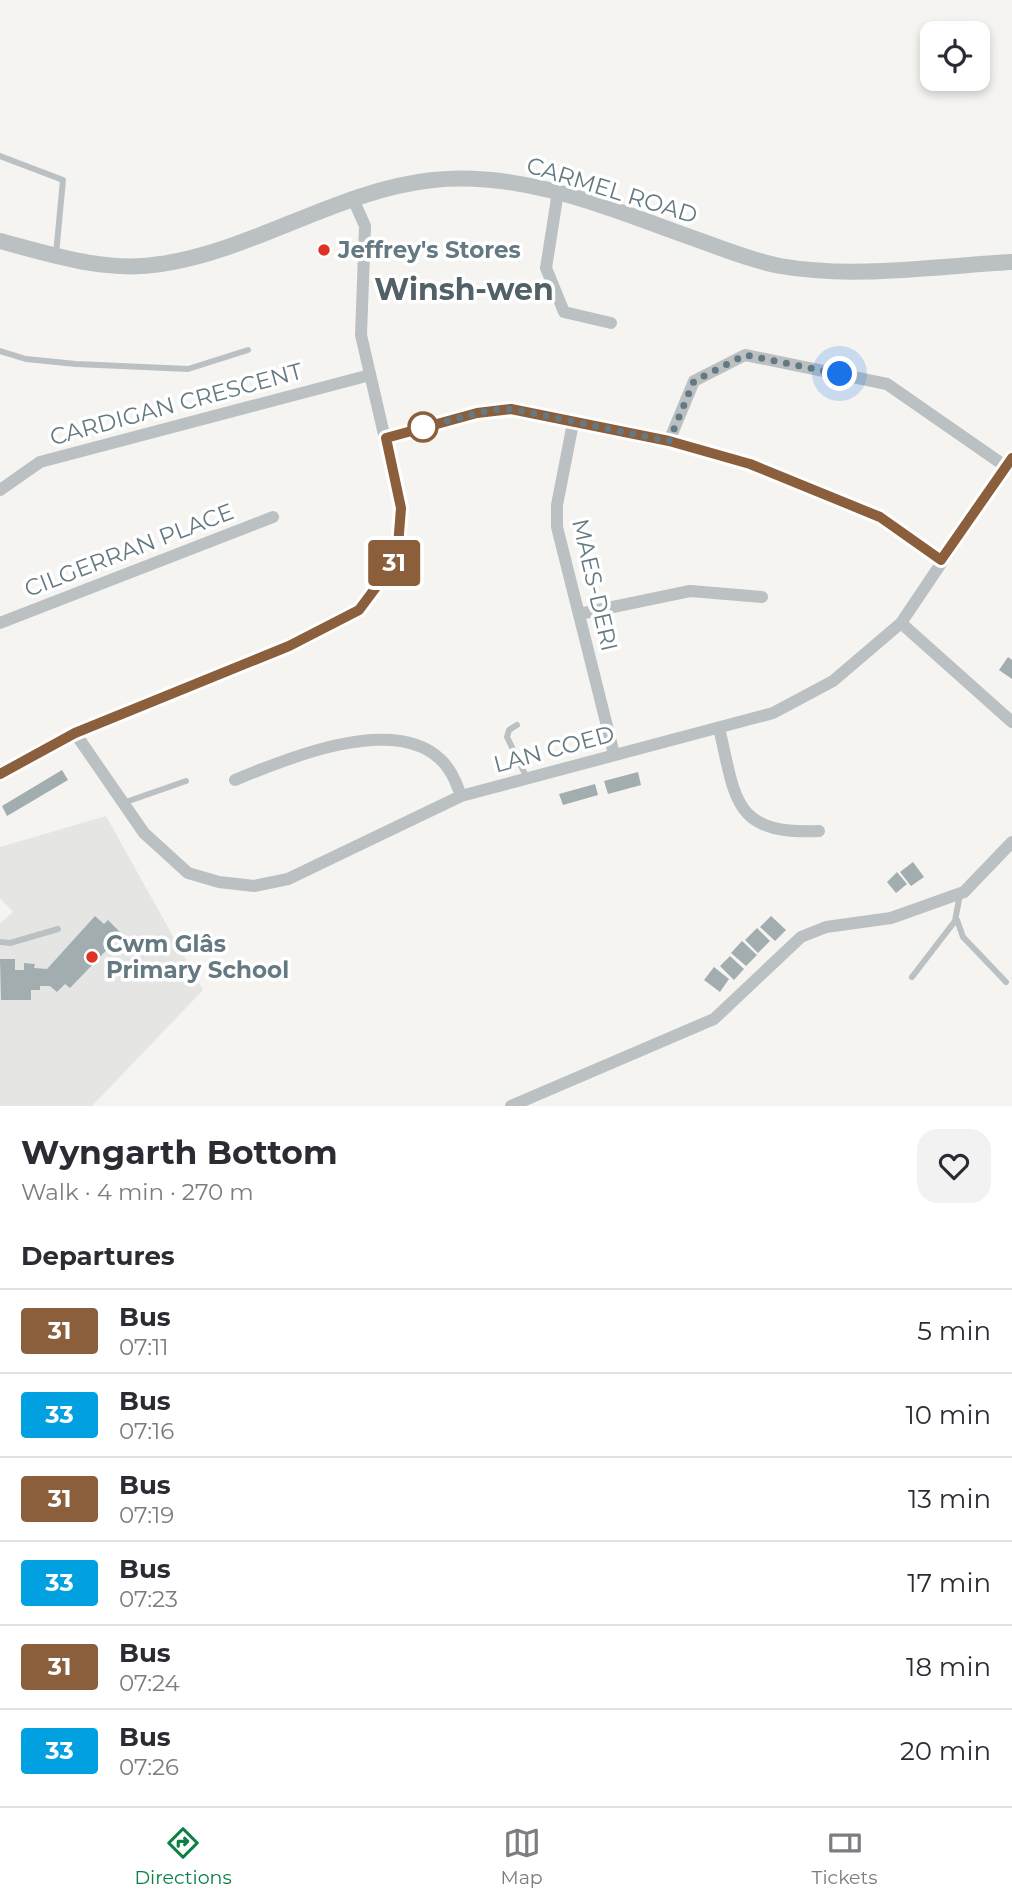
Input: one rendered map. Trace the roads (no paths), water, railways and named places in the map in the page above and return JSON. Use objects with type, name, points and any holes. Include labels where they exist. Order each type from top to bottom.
[{"type":"street","name":"CARMEL ROAD","points":[[0,242],[93,265],[160,265],[226,248],[354,199],[432,180],[494,178],[558,192],[779,266],[844,271],[1012,262]]},
{"type":"street","points":[[558,192],[546,268],[564,312],[611,323]]},
{"type":"street","points":[[0,774],[75,733],[289,646],[359,610],[397,559],[401,508],[361,335],[365,226],[354,199]]},
{"type":"street","points":[[669,441],[694,381],[745,355],[887,384],[1010,463]]},
{"type":"street","name":"CARDIGAN CRESCENT","points":[[0,490],[40,462],[370,375]]},
{"type":"street","points":[[386,438],[491,410],[511,409],[669,441],[750,464],[880,517],[941,560]]},
{"type":"street","name":"MAES-DERI","points":[[573,423],[557,505],[557,527],[614,754]]},
{"type":"street","name":"LAN COED","points":[[75,733],[144,833],[188,873],[219,882],[254,886],[288,879],[461,796],[773,713],[833,681],[901,623],[941,560],[1010,463]]},
{"type":"street","name":"CILGERRAN PLACE","points":[[0,623],[273,517]]},
{"type":"street","points":[[579,614],[690,591],[762,597]]},
{"type":"street","points":[[901,623],[1012,722]]},
{"type":"street","points":[[719,727],[734,791],[753,820],[769,829],[788,832],[819,831]]},
{"type":"street","points":[[234,780],[278,762],[321,750],[365,740],[396,740],[418,746],[439,757],[454,776],[461,796]]},
{"type":"street","points":[[511,1106],[714,1019],[801,937],[826,927],[891,918],[960,894],[1012,842]]},
{"type":"lane","points":[[0,156],[64,180],[56,256]]},
{"type":"lane","points":[[0,351],[26,359],[76,364],[188,369],[248,350]]},
{"type":"lane","points":[[517,725],[509,730],[507,737],[527,778]]},
{"type":"lane","points":[[123,803],[186,781]]},
{"type":"lane","points":[[912,977],[956,918],[960,894]]},
{"type":"lane","points":[[956,918],[963,937],[1006,982]]},
{"type":"lane","points":[[0,942],[10,943],[58,929]]},
{"type":"place","name":"Jeffrey's Stores","points":[[324,250]]},
{"type":"place","name":"Cwm Glâs Primary School","points":[[92,957]]},
{"type":"district","name":"Winsh-wen","points":[[464,289]]}]
